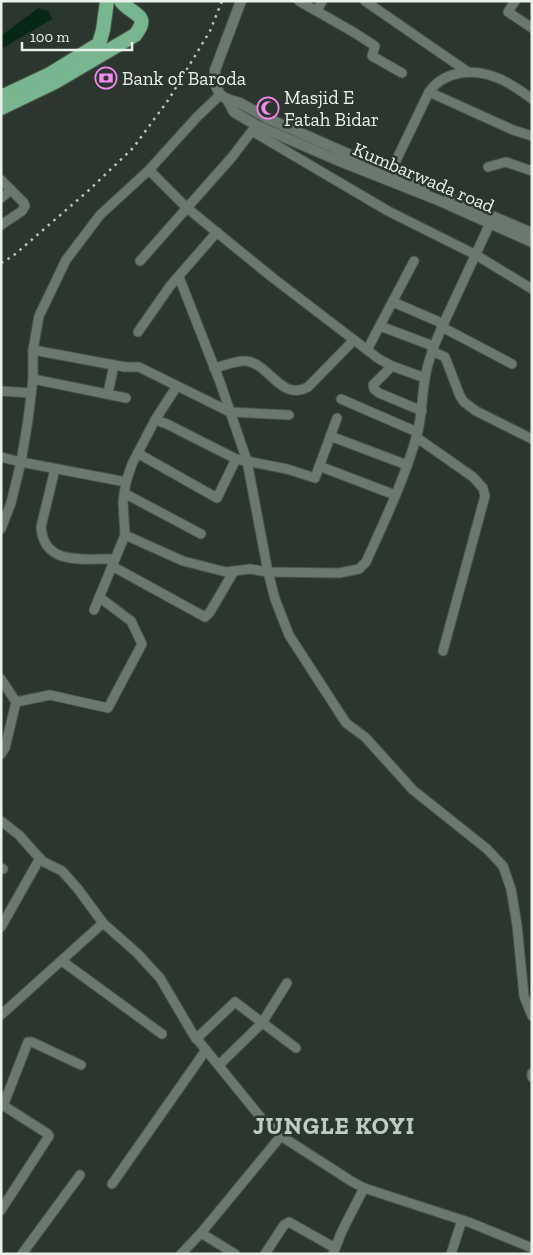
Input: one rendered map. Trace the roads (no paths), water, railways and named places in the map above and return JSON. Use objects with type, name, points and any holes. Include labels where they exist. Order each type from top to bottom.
[{"type":"highway","points":[[1,97],[50,74],[94,48],[101,38],[106,1]]},
{"type":"highway","points":[[1,108],[55,82],[135,35],[140,29],[142,20],[139,15],[121,1]]},
{"type":"street","name":"Kumbarwada road","points":[[241,1],[215,70],[216,86],[234,112],[254,128],[438,200],[532,233]]},
{"type":"street","points":[[299,1],[375,46],[372,56],[402,73]]},
{"type":"street","points":[[316,12],[322,1]]},
{"type":"street","points":[[366,1],[469,72]]},
{"type":"street","points":[[515,1],[508,12],[532,28]]},
{"type":"street","points":[[390,173],[429,92],[453,74],[469,72],[486,74],[501,79],[532,99]]},
{"type":"street","points":[[429,92],[513,130],[532,136]]},
{"type":"street","name":"Kumbarwada road","points":[[224,97],[492,220],[532,242]]},
{"type":"street","points":[[1,529],[11,503],[21,462],[33,379],[34,350],[39,316],[66,260],[100,215],[149,170],[197,117],[224,97]]},
{"type":"street","points":[[140,261],[254,128],[388,211],[476,255],[532,289]]},
{"type":"street","points":[[488,167],[506,162],[532,171]]},
{"type":"street","points":[[149,170],[187,208],[273,278],[354,340],[392,366],[425,378]]},
{"type":"street","points":[[1,180],[24,203],[24,209],[1,225]]},
{"type":"street","points":[[1,198],[11,190]]},
{"type":"street","points":[[125,535],[183,561],[218,570],[250,569],[268,572],[339,573],[359,569],[366,562],[407,465],[417,434],[422,411],[425,378],[433,349],[492,220]]},
{"type":"street","points":[[138,332],[179,276],[217,232]]},
{"type":"street","points":[[368,350],[414,261]]},
{"type":"street","points":[[179,276],[247,461],[268,572],[275,599],[289,635],[346,723],[365,737],[413,790],[487,848],[503,866],[511,889],[517,925],[524,996],[532,1016]]},
{"type":"street","points":[[393,302],[443,326],[512,364]]},
{"type":"street","points":[[380,326],[433,349],[445,357],[460,396],[469,407],[532,439]]},
{"type":"street","points":[[214,368],[246,361],[257,366],[286,388],[300,391],[308,387],[354,340]]},
{"type":"street","points":[[34,350],[114,365],[139,367],[230,412],[290,415]]},
{"type":"street","points":[[108,393],[114,365]]},
{"type":"street","points":[[392,366],[374,385],[374,389],[379,393],[422,411]]},
{"type":"street","points":[[33,379],[126,398]]},
{"type":"street","points":[[94,610],[125,535],[123,502],[126,482],[132,464],[139,454],[155,420],[177,386]]},
{"type":"street","points":[[1,391],[31,394]]},
{"type":"street","points":[[341,399],[417,434],[473,477],[483,488],[484,496],[443,651]]},
{"type":"street","points":[[155,420],[167,424],[236,459],[287,468],[314,478],[336,418]]},
{"type":"street","points":[[330,436],[407,465]]},
{"type":"street","points":[[139,454],[217,498],[236,459]]},
{"type":"street","points":[[1,457],[126,482]]},
{"type":"street","points":[[319,466],[395,495]]},
{"type":"street","points":[[55,469],[42,522],[42,536],[46,546],[54,553],[62,557],[114,562],[205,617],[210,612],[234,571]]},
{"type":"street","points":[[124,493],[201,534]]},
{"type":"street","points":[[16,702],[50,695],[108,708],[142,644],[131,621],[99,597]]},
{"type":"street","points":[[1,679],[16,702],[5,748],[1,754]]},
{"type":"street","points":[[1,821],[19,835],[42,861],[62,872],[78,889],[103,923],[137,953],[160,978],[196,1038],[262,1118],[281,1136],[364,1188],[462,1220],[526,1249]]},
{"type":"street","points":[[1,927],[40,858]]},
{"type":"street","points":[[1,1015],[103,923]]},
{"type":"street","points":[[62,961],[162,1034]]},
{"type":"street","points":[[219,1065],[262,1023],[287,983]]},
{"type":"street","points":[[196,1038],[235,1002],[296,1048]]},
{"type":"street","points":[[1,1210],[49,1136],[2,1105],[28,1042],[32,1042],[81,1066]]},
{"type":"street","points":[[112,1184],[206,1050]]},
{"type":"street","points":[[181,1254],[201,1233],[281,1136]]},
{"type":"street","points":[[22,1254],[80,1175]]},
{"type":"street","points":[[264,1254],[284,1225],[289,1222],[334,1252],[364,1188]]},
{"type":"street","points":[[452,1254],[462,1220]]},
{"type":"street","points":[[201,1233],[236,1254]]},
{"type":"railway","points":[[1,263],[13,256],[88,191],[133,148],[169,99],[210,31],[222,1]]},
{"type":"place","name":"Bank of Baroda","points":[[106,78]]},
{"type":"place","name":"Masjid E Fatah Bidar","points":[[268,108]]},
{"type":"district","name":"JUNGLE KOYI","points":[[334,1126]]}]
